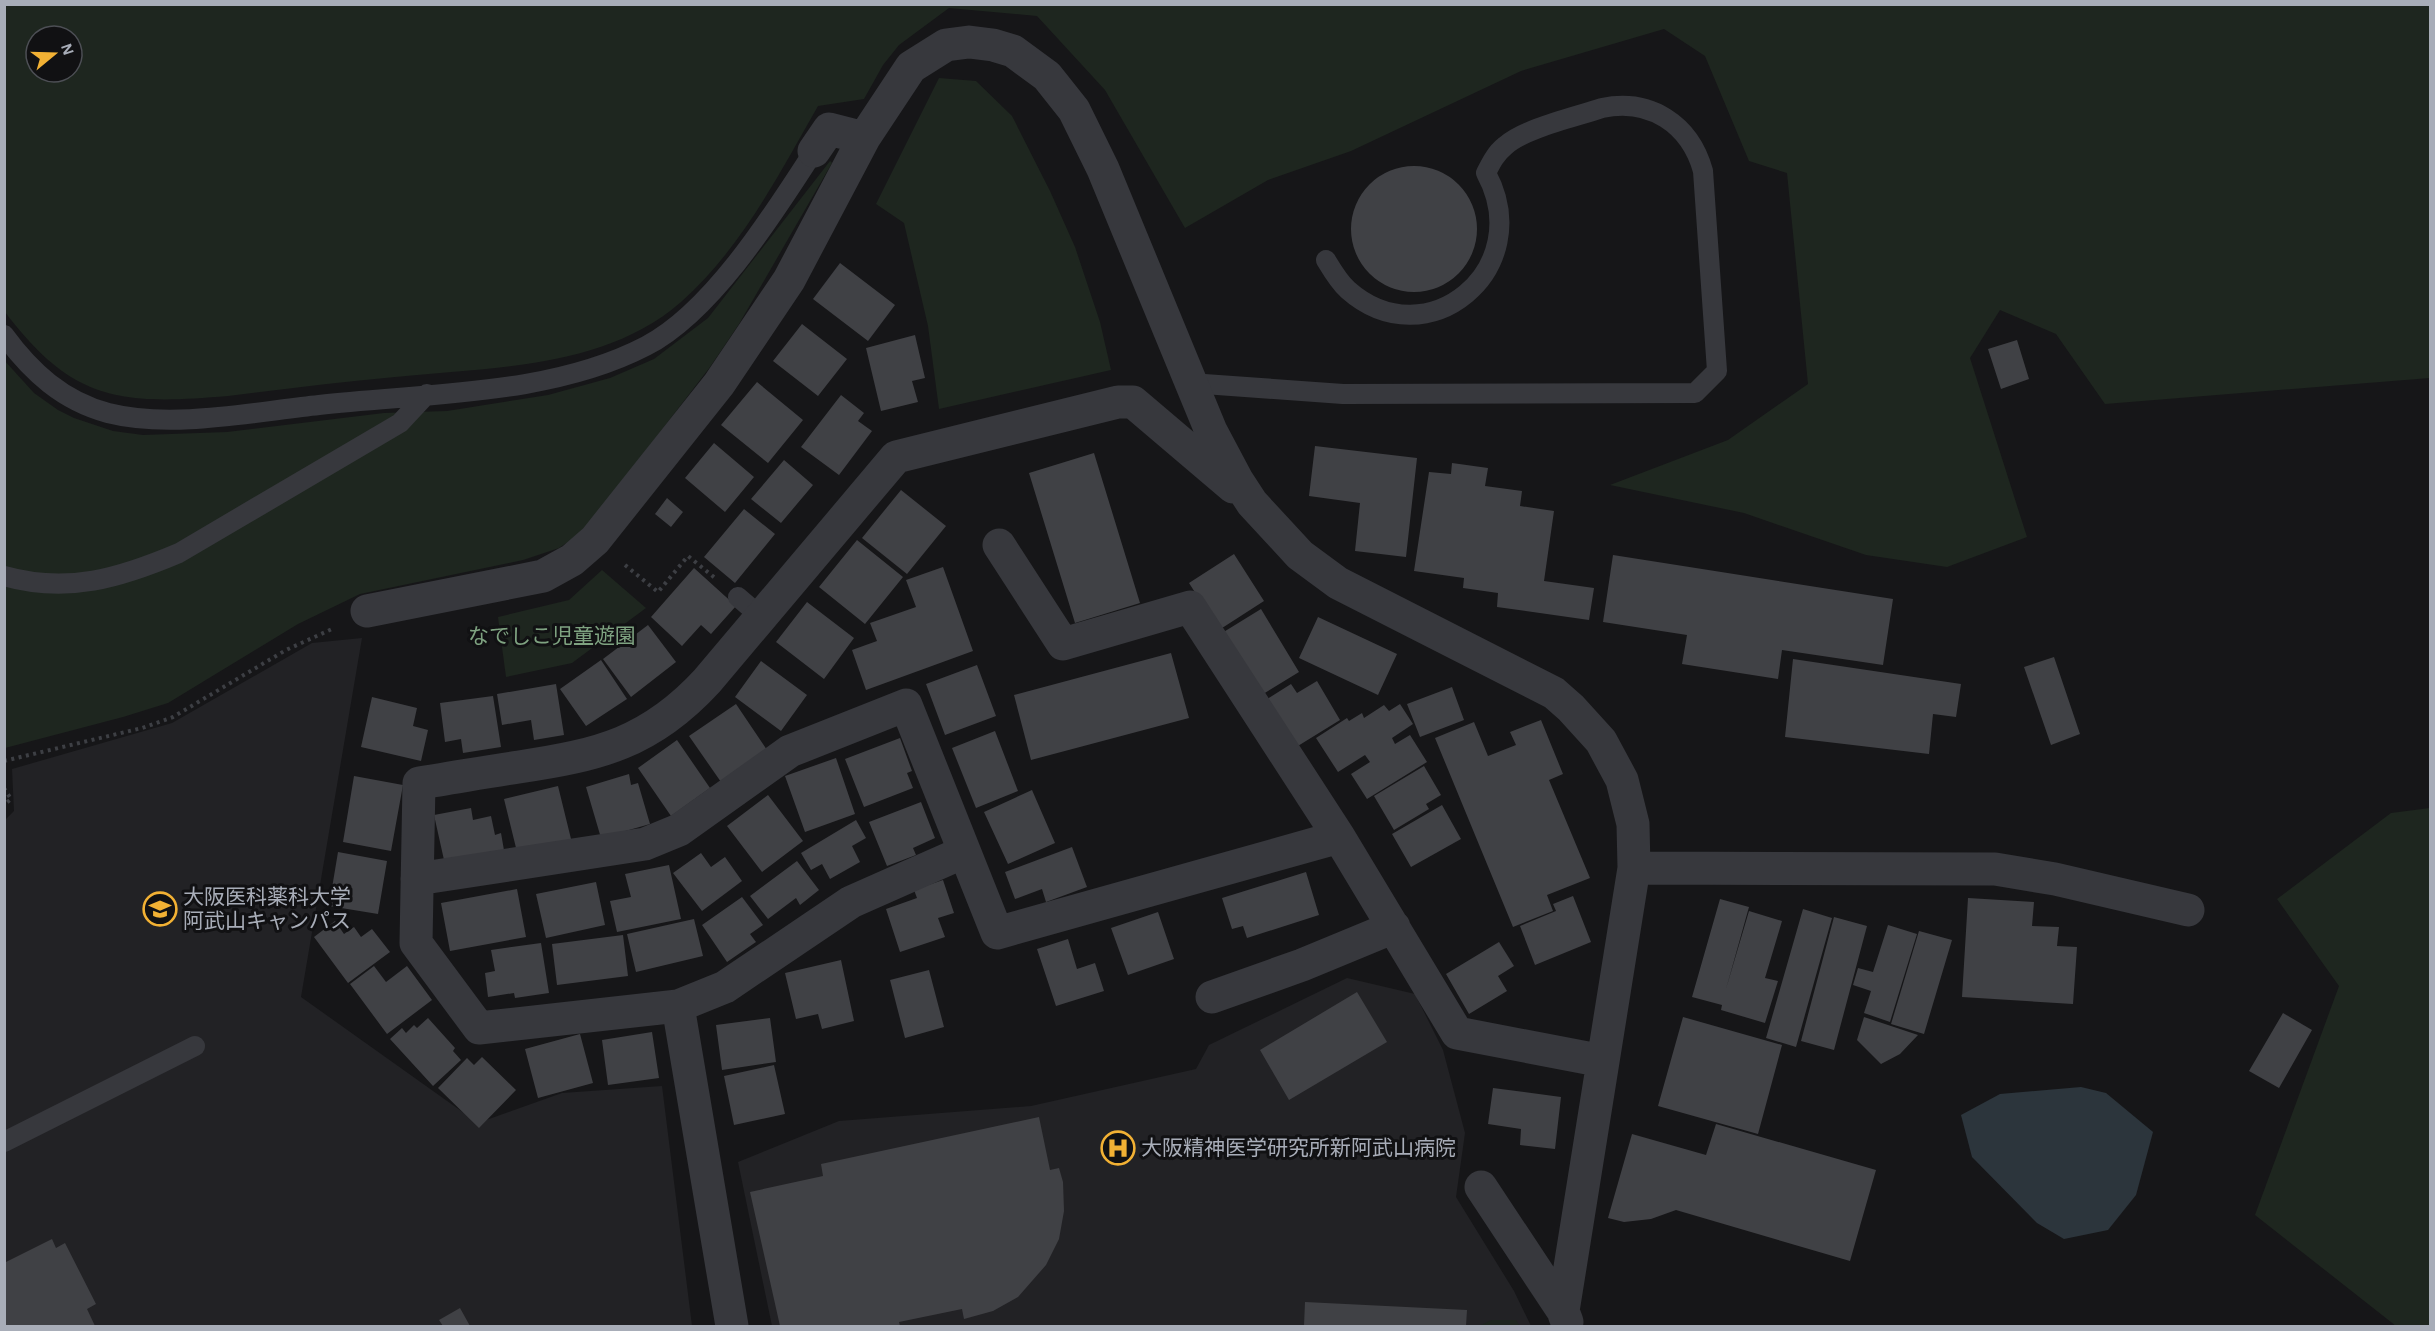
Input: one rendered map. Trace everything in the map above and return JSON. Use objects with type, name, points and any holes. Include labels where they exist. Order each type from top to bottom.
[{"type":"street","points":[[367,611],[543,576],[602,546],[719,384],[789,280],[864,138],[911,67],[946,45],[969,42],[993,45],[1013,51],[1047,76],[1074,110],[1103,169],[1190,383],[1223,456],[1252,503]]},
{"type":"street","points":[[814,151],[829,129],[864,138]]},
{"type":"street","points":[[964,852],[850,902],[725,987],[678,1006],[479,1028],[416,943],[418,783],[583,757],[629,741],[671,715],[696,693],[750,607],[896,457],[1118,402],[1133,402],[1252,503],[1300,555],[1338,583],[1554,693],[1601,741],[1622,780],[1633,824],[1634,868],[1603,1061],[1566,1319]]},
{"type":"street","points":[[999,545],[1063,644],[1190,607],[1339,837],[1457,1033],[1603,1061]]},
{"type":"street","points":[[417,879],[645,843],[662,838],[679,830],[790,751],[906,705],[997,933],[1339,837]]},
{"type":"street","points":[[1634,868],[1995,869],[2055,879],[2188,910]]},
{"type":"street","points":[[1212,997],[1302,965],[1394,927]]},
{"type":"street","points":[[678,1006],[732,1326]]},
{"type":"street","points":[[1481,1187],[1566,1319]]},
{"type":"lane","points":[[1190,383],[1343,394],[1695,393],[1717,371],[1705,184],[1700,158],[1694,146],[1677,125],[1667,117],[1642,107],[1622,105],[1602,108],[1519,136],[1505,146],[1494,158],[1486,173],[1499,206],[1501,223],[1494,258],[1474,287],[1445,307],[1411,314],[1376,307],[1346,289],[1326,260]]},
{"type":"lane","points":[[4,335],[34,371],[52,388],[69,399],[121,416],[148,420],[227,416],[516,384],[555,377],[605,363],[648,345],[696,310],[762,227],[814,151]]},
{"type":"lane","points":[[4,576],[65,585],[106,580],[179,553],[400,423],[427,394]]},
{"type":"lane","points":[[4,1142],[195,1046]]},
{"type":"path","points":[[602,546],[658,592],[688,556]]},
{"type":"path","points":[[4,761],[142,729],[173,717],[286,650],[326,631],[369,621],[367,611]]},
{"type":"path","points":[[4,788],[11,799],[4,805]]},
{"type":"shaded area","name":"大阪医科薬科大学 阿武山キャンパス","points":[[362,638],[301,997],[478,1123],[562,1093],[662,1086],[692,1326],[5,1326],[4,821],[14,811],[12,769],[172,723],[312,643]]},
{"type":"shaded area","name":"大阪精神医学研究所新阿武山病院","points":[[1347,978],[1415,994],[1443,1050],[1465,1133],[1456,1197],[1514,1291],[1531,1326],[772,1326],[738,1162],[839,1121],[1031,1106],[1196,1069],[1209,1045]]},
{"type":"shaded area","points":[[2081,1087],[2106,1093],[2153,1132],[2136,1195],[2108,1230],[2064,1239],[2037,1223],[1972,1157],[1961,1115],[2000,1094]]},
{"type":"green space","points":[[5,4],[2430,5],[2430,378],[2105,404],[2056,334],[2000,310],[1970,358],[2027,537],[1947,567],[1866,555],[1744,513],[1610,485],[1728,440],[1808,384],[1787,173],[1749,161],[1705,56],[1664,29],[1521,71],[1351,151],[1268,180],[1185,228],[1105,90],[1037,16],[949,8],[899,45],[883,65],[864,99],[818,106],[757,210],[722,259],[681,302],[651,324],[618,341],[582,353],[507,367],[190,399],[128,397],[102,391],[77,381],[53,364],[30,342],[5,312]]},
{"type":"green space","points":[[939,78],[976,81],[1012,116],[1075,247],[1100,322],[1111,370],[939,409],[928,326],[904,223],[876,204]]},
{"type":"green space","points":[[830,161],[832,163],[739,324],[710,367],[584,531],[559,548],[523,560],[360,594],[298,624],[168,703],[5,748],[4,360],[34,393],[58,410],[113,431],[143,435],[227,432],[384,413],[447,411],[548,395],[610,378],[654,359],[708,318]]},
{"type":"green space","name":"なでしこ児童遊園","points":[[602,570],[646,608],[572,663],[506,677],[498,617],[569,600]]},
{"type":"green space","points":[[2430,808],[2430,1326],[2396,1326],[2255,1215],[2339,986],[2277,899],[2391,813]]},
{"type":"green space","points":[[1492,1320],[1516,1320],[1520,1326],[1479,1326]]},
{"type":"building","points":[[1414,166],[1438,171],[1459,184],[1472,205],[1477,229],[1472,253],[1459,274],[1438,287],[1414,292],[1390,287],[1369,274],[1356,253],[1351,229],[1356,205],[1369,184],[1390,171]]},
{"type":"building","points":[[840,263],[895,305],[868,341],[813,299]]},
{"type":"building","points":[[802,324],[847,359],[818,396],[773,361]]},
{"type":"building","points":[[915,335],[925,378],[912,381],[918,402],[881,411],[866,348]]},
{"type":"building","points":[[2017,340],[2029,379],[2001,389],[1988,349]]},
{"type":"building","points":[[757,382],[803,420],[768,463],[721,425]]},
{"type":"building","points":[[841,395],[864,413],[858,421],[872,431],[839,475],[801,447]]},
{"type":"building","points":[[714,443],[754,477],[725,512],[685,478]]},
{"type":"building","points":[[1315,446],[1417,458],[1406,557],[1355,551],[1360,503],[1309,496]]},
{"type":"building","points":[[1094,453],[1140,603],[1075,623],[1029,473]]},
{"type":"building","points":[[784,460],[813,485],[781,523],[751,499]]},
{"type":"building","points":[[1452,463],[1488,468],[1485,486],[1522,491],[1520,506],[1554,511],[1544,581],[1594,588],[1589,620],[1497,607],[1498,593],[1463,588],[1464,578],[1414,571],[1429,472],[1451,474]]},
{"type":"building","points":[[901,490],[946,526],[907,574],[862,538]]},
{"type":"building","points":[[667,498],[683,512],[671,527],[655,514]]},
{"type":"building","points":[[744,509],[775,534],[735,583],[704,557]]},
{"type":"building","points":[[857,540],[903,577],[865,624],[819,587]]},
{"type":"building","points":[[1234,554],[1264,601],[1219,630],[1189,583]]},
{"type":"building","points":[[1613,555],[1893,599],[1883,665],[1782,650],[1778,679],[1682,664],[1687,635],[1603,622]]},
{"type":"building","points":[[943,567],[973,651],[866,690],[852,650],[877,641],[870,623],[916,607],[906,580]]},
{"type":"building","points":[[694,568],[736,606],[711,634],[701,625],[682,646],[651,617]]},
{"type":"building","points":[[807,602],[854,638],[824,679],[776,642]]},
{"type":"building","points":[[1261,609],[1299,672],[1260,696],[1222,633]]},
{"type":"building","points":[[1318,617],[1397,654],[1378,695],[1299,658]]},
{"type":"building","points":[[648,625],[676,662],[631,697],[603,659]]},
{"type":"building","points":[[1171,653],[1189,718],[1031,760],[1014,695]]},
{"type":"building","points":[[2054,657],[2080,734],[2051,745],[2024,667]]},
{"type":"building","points":[[1793,659],[1961,684],[1956,717],[1933,714],[1929,754],[1785,737]]},
{"type":"building","points":[[601,660],[627,699],[586,726],[560,689]]},
{"type":"building","points":[[761,661],[807,695],[781,731],[735,697]]},
{"type":"building","points":[[977,665],[996,716],[945,735],[926,684]]},
{"type":"building","points":[[1317,681],[1340,720],[1293,749],[1264,701],[1291,684],[1297,693]]},
{"type":"building","points":[[556,684],[564,735],[534,740],[531,720],[502,725],[497,694]]},
{"type":"building","points":[[1452,687],[1464,720],[1420,737],[1407,704]]},
{"type":"building","points":[[493,696],[501,747],[463,753],[461,739],[445,742],[440,703]]},
{"type":"building","points":[[372,697],[417,708],[413,726],[428,730],[421,761],[361,747]]},
{"type":"building","points":[[736,704],[767,750],[721,782],[689,736]]},
{"type":"building","points":[[1400,704],[1413,724],[1392,738],[1395,744],[1410,735],[1427,762],[1367,799],[1351,774],[1370,762],[1365,755],[1338,772],[1316,738],[1347,718],[1349,721],[1362,713],[1364,718],[1384,705],[1389,711]]},
{"type":"building","points":[[1541,720],[1563,774],[1549,780],[1590,878],[1547,895],[1553,911],[1513,927],[1435,738],[1474,722],[1488,756],[1516,745],[1510,732]]},
{"type":"building","points":[[995,731],[1018,791],[976,808],[952,748]]},
{"type":"building","points":[[900,738],[912,771],[907,773],[913,788],[864,807],[845,759]]},
{"type":"building","points":[[677,740],[710,788],[671,816],[638,768]]},
{"type":"building","points":[[836,758],[855,814],[805,832],[785,776]]},
{"type":"building","points":[[1424,766],[1441,795],[1426,804],[1429,809],[1394,830],[1374,796]]},
{"type":"building","points":[[629,774],[631,785],[638,783],[650,824],[601,838],[586,787]]},
{"type":"building","points":[[354,776],[403,785],[391,851],[343,842]]},
{"type":"building","points":[[558,786],[572,843],[518,856],[504,799]]},
{"type":"building","points":[[1032,790],[1055,843],[1008,864],[984,812]]},
{"type":"building","points":[[768,795],[803,841],[762,872],[727,826]]},
{"type":"building","points":[[921,802],[935,838],[913,848],[916,855],[887,866],[869,822]]},
{"type":"building","points":[[1442,805],[1461,839],[1411,867],[1392,834]]},
{"type":"building","points":[[471,808],[473,820],[491,816],[495,835],[501,833],[505,856],[446,869],[434,815]]},
{"type":"building","points":[[856,820],[866,838],[852,846],[860,862],[830,879],[822,864],[811,870],[801,853]]},
{"type":"building","points":[[1072,847],[1087,887],[1046,902],[1042,889],[1015,899],[1005,872]]},
{"type":"building","points":[[338,852],[387,861],[378,914],[329,906]]},
{"type":"building","points":[[701,853],[711,867],[725,857],[742,881],[702,911],[673,873]]},
{"type":"building","points":[[797,861],[819,890],[800,905],[796,898],[768,919],[750,896]]},
{"type":"building","points":[[669,865],[681,919],[617,932],[610,901],[631,897],[625,874]]},
{"type":"building","points":[[1306,872],[1319,915],[1247,938],[1243,926],[1232,929],[1222,898]]},
{"type":"building","points":[[943,880],[954,913],[938,918],[945,937],[900,952],[886,909],[917,898],[914,890]]},
{"type":"building","points":[[596,882],[605,925],[546,938],[536,894]]},
{"type":"building","points":[[517,889],[526,937],[450,951],[441,903]]},
{"type":"building","points":[[1573,896],[1591,942],[1535,965],[1520,926],[1556,911],[1553,904]]},
{"type":"building","points":[[742,897],[763,925],[750,934],[756,942],[727,962],[702,925]]},
{"type":"building","points":[[1968,898],[2034,902],[2032,926],[2059,927],[2057,946],[2077,947],[2073,1004],[1962,997]]},
{"type":"building","points":[[1720,899],[1749,907],[1726,989],[1749,911],[1782,921],[1765,978],[1778,981],[1765,1023],[1721,1010],[1722,1005],[1692,997]]},
{"type":"building","points":[[1803,909],[1832,918],[1796,1047],[1766,1038]]},
{"type":"building","points":[[1158,912],[1174,959],[1128,975],[1111,928]]},
{"type":"building","points":[[1834,917],[1867,926],[1834,1050],[1801,1041]]},
{"type":"building","points":[[694,919],[703,956],[636,972],[627,934]]},
{"type":"building","points":[[335,921],[344,934],[354,927],[361,937],[372,929],[390,952],[348,983],[314,937]]},
{"type":"building","points":[[1888,925],[1917,934],[1890,1022],[1864,1013],[1871,991],[1853,985],[1858,968],[1873,972]]},
{"type":"building","points":[[1919,931],[1952,940],[1924,1034],[1891,1024]]},
{"type":"building","points":[[623,935],[628,976],[557,985],[552,944]]},
{"type":"building","points":[[1068,939],[1077,969],[1095,963],[1104,991],[1056,1006],[1037,949]]},
{"type":"building","points":[[1499,942],[1514,966],[1498,976],[1507,991],[1469,1014],[1446,974]]},
{"type":"building","points":[[541,943],[549,993],[515,998],[514,993],[488,997],[485,973],[495,971],[491,950]]},
{"type":"building","points":[[841,960],[854,1021],[822,1029],[818,1014],[796,1019],[785,973]]},
{"type":"building","points":[[374,966],[386,982],[407,966],[432,1000],[387,1034],[350,984]]},
{"type":"building","points":[[929,970],[944,1027],[905,1038],[890,980]]},
{"type":"building","points":[[1357,992],[1387,1042],[1289,1100],[1260,1050]]},
{"type":"building","points":[[2283,1013],[2312,1030],[2279,1088],[2249,1071]]},
{"type":"building","points":[[1683,1017],[1782,1045],[1758,1134],[1658,1106]]},
{"type":"building","points":[[1864,1017],[1918,1035],[1900,1054],[1881,1064],[1857,1040]]},
{"type":"building","points":[[428,1018],[455,1048],[453,1051],[461,1060],[433,1086],[390,1039],[402,1028],[406,1033],[414,1025],[417,1028]]},
{"type":"building","points":[[770,1018],[776,1062],[722,1070],[716,1025]]},
{"type":"building","points":[[652,1032],[659,1078],[608,1085],[602,1040]]},
{"type":"building","points":[[580,1034],[593,1083],[538,1098],[525,1049]]},
{"type":"building","points":[[482,1057],[516,1090],[479,1128],[438,1088],[467,1058],[474,1065]]},
{"type":"building","points":[[774,1065],[785,1114],[734,1125],[724,1076]]},
{"type":"building","points":[[1493,1088],[1561,1097],[1555,1149],[1520,1145],[1521,1129],[1488,1124]]},
{"type":"building","points":[[1039,1117],[1050,1170],[1059,1168],[1063,1182],[1064,1211],[1059,1239],[1046,1265],[1018,1297],[993,1311],[964,1319],[962,1309],[899,1322],[900,1326],[780,1326],[750,1192],[823,1176],[821,1164]]},
{"type":"building","points":[[1716,1124],[1876,1170],[1850,1261],[1676,1210],[1651,1219],[1624,1222],[1608,1218],[1632,1134],[1706,1155]]},
{"type":"building","points":[[52,1239],[56,1248],[65,1243],[96,1304],[87,1309],[95,1326],[4,1326],[4,1263]]},
{"type":"building","points":[[1305,1302],[1467,1310],[1466,1326],[1304,1326]]},
{"type":"building","points":[[460,1308],[470,1326],[443,1326],[439,1320]]},
{"type":"place","name":"大阪医科薬科大学 阿武山キャンパス","points":[[160,909]]},
{"type":"place","name":"大阪精神医学研究所新阿武山病院","points":[[1118,1148]]}]
